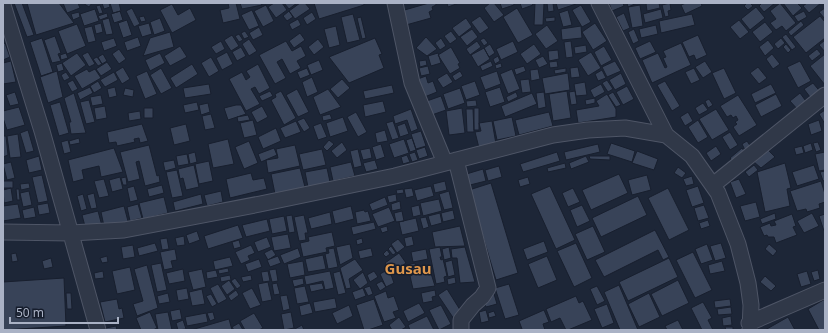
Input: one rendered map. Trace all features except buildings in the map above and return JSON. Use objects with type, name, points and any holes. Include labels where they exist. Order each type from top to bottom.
[{"type":"street","points":[[395,3],[412,83],[450,162],[488,288],[482,297],[473,305],[461,320],[461,330]]},
{"type":"street","points":[[599,3],[666,135],[692,156],[713,185],[738,244],[748,283],[751,305],[749,326]]},
{"type":"street","points":[[3,5],[42,130],[98,330]]},
{"type":"street","points":[[713,185],[825,96]]},
{"type":"street","points":[[3,232],[71,233],[124,230],[357,184],[554,135],[588,130],[625,128],[666,135]]},
{"type":"street","points":[[749,326],[825,290]]},
{"type":"district","name":"Gusau","points":[[408,268]]}]
